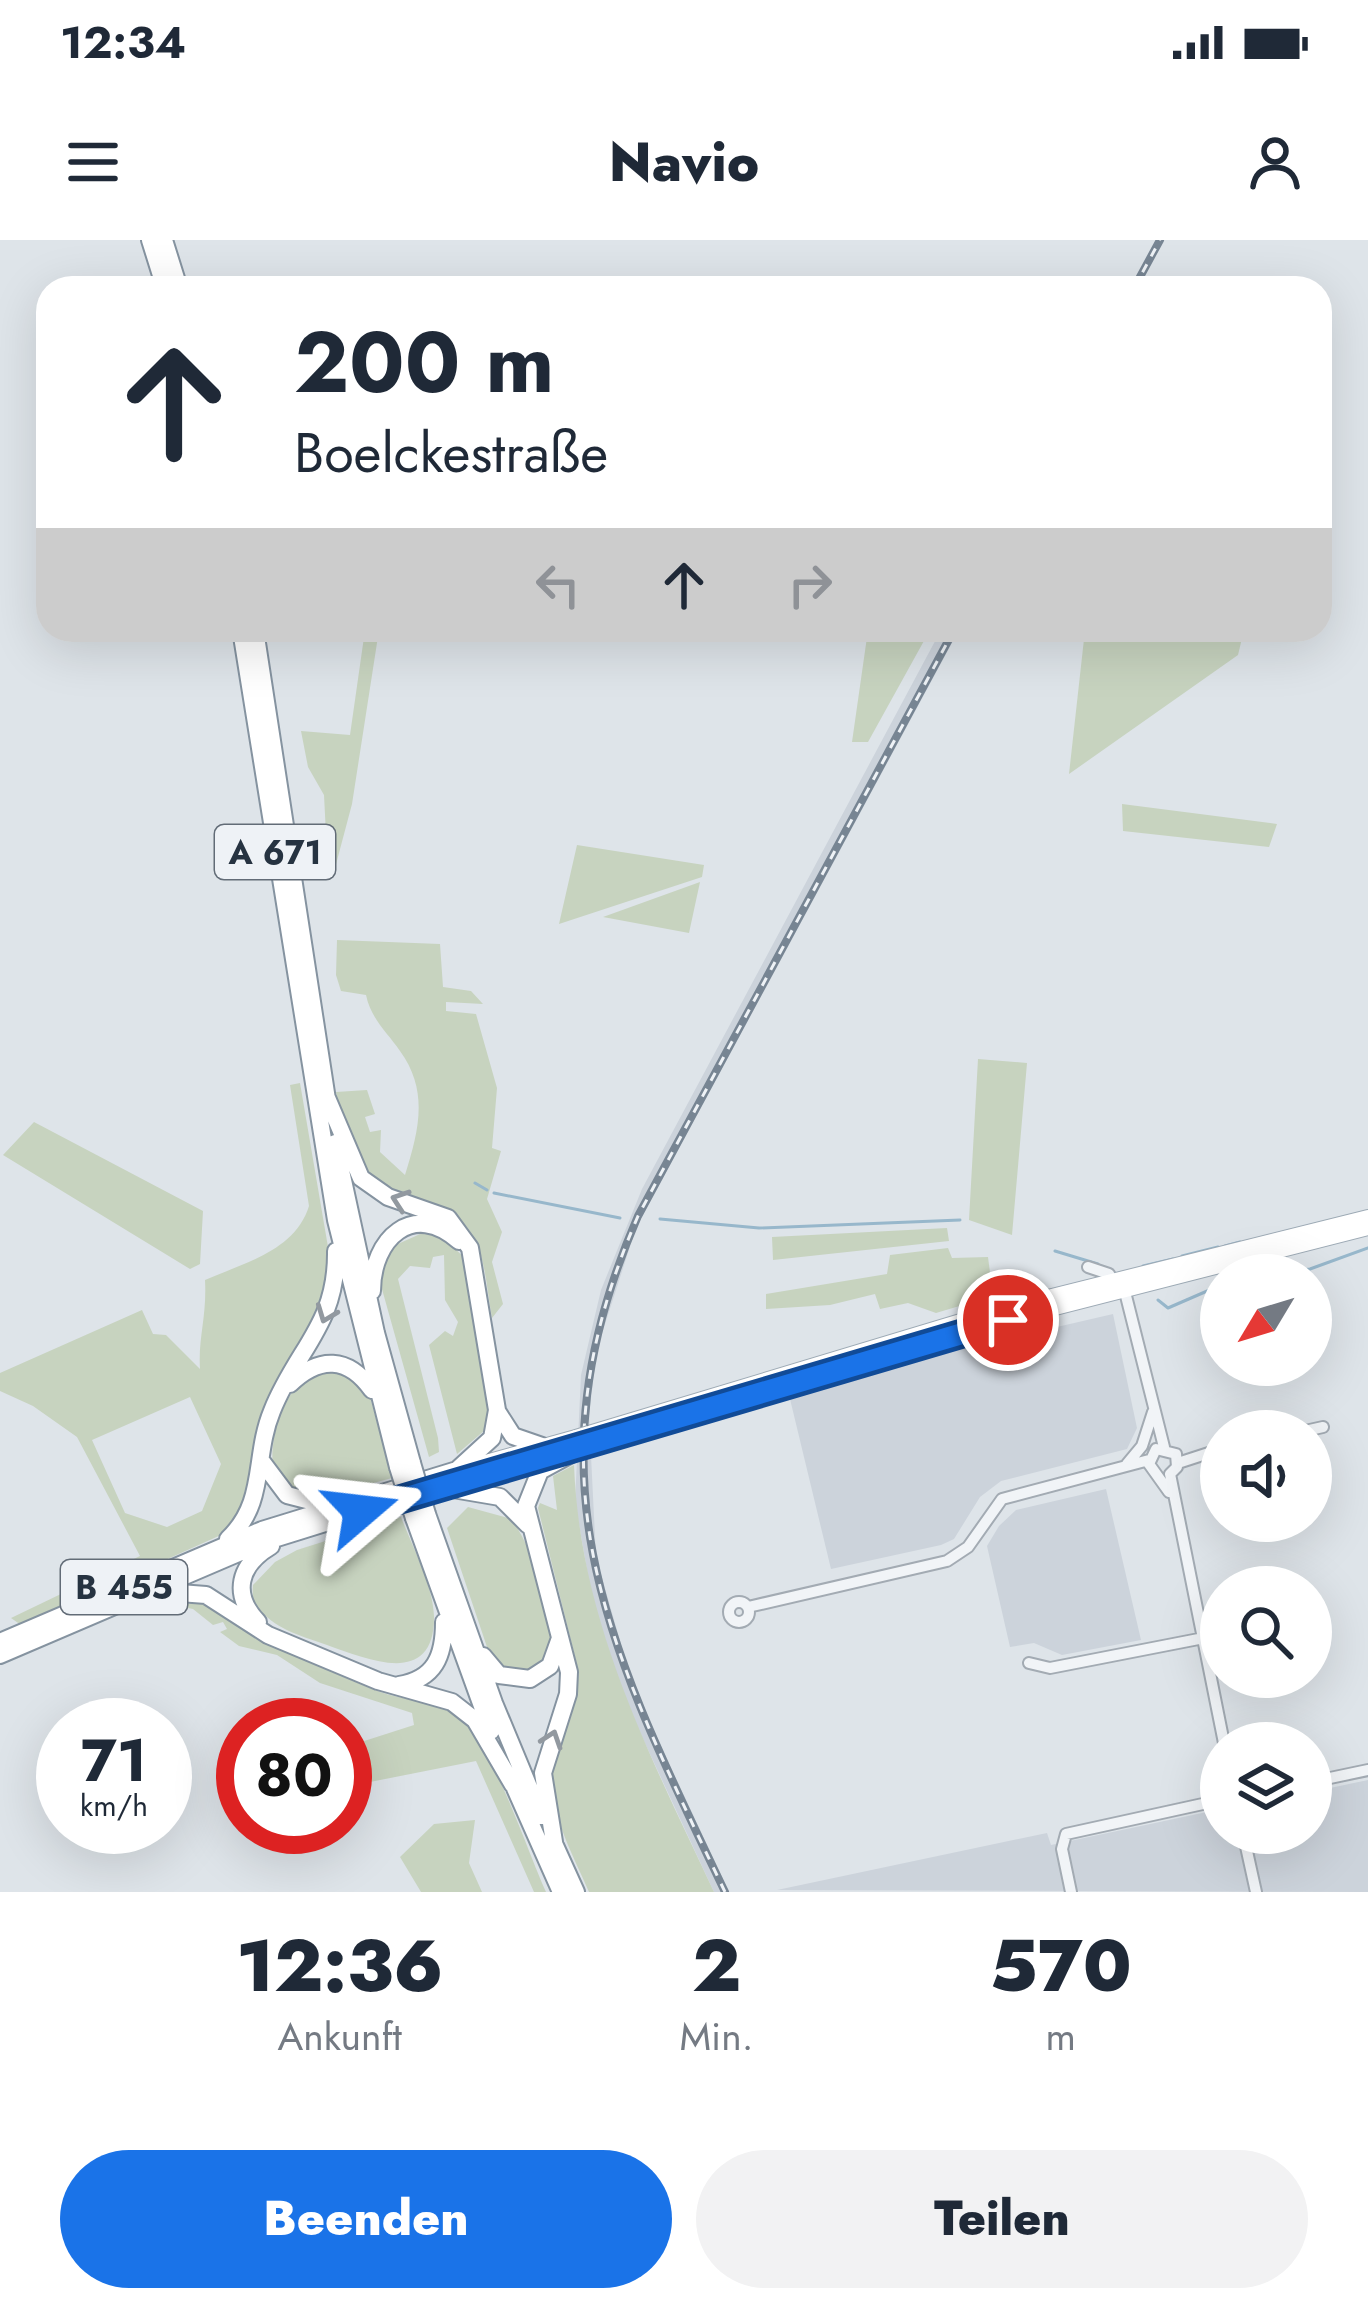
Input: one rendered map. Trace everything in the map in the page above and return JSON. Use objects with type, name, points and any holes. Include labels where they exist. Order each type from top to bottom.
[{"type":"highway","points":[[150,240],[161,276]]},
{"type":"highway","points":[[164,240],[175,276]]},
{"type":"highway","name":"A 671","points":[[244,642],[309,1075],[336,1220],[379,1401],[513,1786],[561,1892]]},
{"type":"highway","name":"A 671","points":[[257,642],[327,1098],[405,1465]]},
{"type":"highway","points":[[327,1098],[361,1178],[388,1197],[448,1218],[466,1239],[497,1410],[492,1438],[457,1470]]},
{"type":"highway","points":[[220,1546],[253,1509],[262,1452],[279,1396],[331,1308],[336,1220]]},
{"type":"highway","points":[[376,1334],[374,1263],[394,1233],[417,1225],[444,1231],[460,1243],[476,1274]]},
{"type":"highway","points":[[279,1396],[315,1365],[336,1362],[355,1370],[379,1401]]},
{"type":"highway","points":[[497,1410],[513,1436],[542,1446]]},
{"type":"highway","points":[[555,1848],[543,1784],[548,1750],[569,1684],[529,1525],[532,1482],[547,1465],[582,1442]]},
{"type":"highway","points":[[262,1452],[279,1490],[333,1506]]},
{"type":"highway","name":"B 455","points":[[0,1642],[220,1546],[457,1470]]},
{"type":"highway","points":[[441,1487],[500,1497],[529,1525]]},
{"type":"highway","name":"B 455","points":[[0,1655],[298,1531],[441,1487]]},
{"type":"highway","points":[[283,1641],[248,1611],[241,1581],[253,1559],[298,1531]]},
{"type":"highway","points":[[146,1591],[206,1595],[283,1641],[390,1685],[443,1697],[464,1709],[513,1786]]},
{"type":"highway","points":[[453,1612],[487,1663],[515,1680],[536,1677],[550,1666],[559,1631]]},
{"type":"highway","points":[[390,1685],[415,1681],[435,1666],[453,1612]]},
{"type":"highway","name":"A 671","points":[[453,1612],[576,1892]]},
{"type":"main road","name":"B 455","points":[[1122,1288],[1368,1217]]},
{"type":"main road","name":"B 455","points":[[441,1487],[880,1343],[1368,1228]]},
{"type":"main road","name":"B 455","points":[[457,1470],[542,1446],[582,1442]]},
{"type":"street","points":[[1088,1267],[1109,1274],[1122,1288],[1161,1448],[1172,1467],[1173,1500],[1200,1606]]},
{"type":"street","points":[[1120,1470],[1142,1446],[1154,1412]]},
{"type":"street","points":[[1149,1464],[1161,1448]]},
{"type":"street","points":[[748,1607],[947,1562],[968,1547],[1002,1498],[1149,1464],[1172,1467],[1200,1454]]},
{"type":"street","points":[[1030,1663],[1050,1668],[1200,1639]]},
{"type":"street","points":[[1332,1778],[1368,1770]]},
{"type":"street","points":[[1071,1892],[1062,1850],[1066,1834],[1200,1805]]},
{"type":"street","points":[[1248,1854],[1256,1892]]},
{"type":"shaded area","points":[[935,642],[953,642],[636,1228],[597,1349],[589,1415],[596,1557],[633,1686],[729,1892],[714,1892],[624,1698],[595,1615],[575,1502],[581,1375],[601,1290],[642,1189]]},
{"type":"shaded area","points":[[1113,1314],[1137,1428],[1127,1449],[1001,1481],[980,1497],[954,1539],[941,1545],[831,1569],[790,1399],[931,1356]]},
{"type":"shaded area","points":[[1106,1489],[1141,1640],[1062,1655],[1034,1643],[1010,1647],[987,1546],[999,1526],[1016,1510]]},
{"type":"shaded area","points":[[1368,1780],[1368,1892],[777,1890],[1047,1833],[1051,1845],[1200,1813],[1200,1854],[1332,1854],[1332,1788]]},
{"type":"green space","points":[[363,642],[377,642],[352,804],[335,868],[328,874],[324,795],[308,767],[301,731],[350,735]]},
{"type":"green space","points":[[866,642],[923,642],[868,742],[852,742]]},
{"type":"green space","points":[[1084,642],[1241,642],[1238,655],[1069,774]]},
{"type":"green space","points":[[1122,804],[1277,824],[1269,847],[1123,831]]},
{"type":"green space","points":[[577,845],[704,865],[702,877],[559,924]]},
{"type":"green space","points":[[700,882],[689,933],[603,917]]},
{"type":"green space","points":[[337,940],[440,944],[443,987],[471,991],[483,1004],[446,1002],[446,1011],[476,1014],[497,1088],[492,1148],[501,1151],[487,1199],[502,1232],[492,1262],[503,1304],[492,1318],[481,1255],[462,1222],[450,1212],[375,1183],[349,1143],[336,1092],[367,1090],[375,1114],[365,1117],[370,1132],[381,1130],[380,1152],[405,1175],[419,1111],[409,1066],[366,995],[341,991],[336,975]]},
{"type":"green space","points":[[978,1059],[1027,1063],[1012,1235],[969,1220]]},
{"type":"green space","points":[[300,1083],[328,1247],[327,1303],[287,1373],[254,1490],[232,1530],[21,1625],[11,1618],[140,1556],[77,1437],[33,1406],[0,1391],[0,1373],[142,1310],[153,1334],[166,1335],[200,1369],[205,1280],[280,1245],[309,1206],[290,1085]],"holes":[[[190,1397],[221,1464],[202,1511],[167,1527],[125,1513],[92,1440]]]},
{"type":"green space","points":[[34,1122],[203,1211],[200,1264],[190,1269],[3,1155]]},
{"type":"green space","points":[[947,1228],[949,1241],[773,1260],[772,1237]]},
{"type":"green space","points":[[427,1231],[439,1234],[466,1259],[490,1405],[485,1430],[457,1454],[429,1345],[445,1331],[453,1336],[458,1322],[445,1300],[444,1255],[433,1257],[430,1268],[410,1266],[398,1279],[438,1438],[439,1452],[429,1457],[380,1282],[391,1247]]},
{"type":"green space","points":[[948,1248],[952,1258],[988,1257],[993,1296],[936,1313],[908,1303],[880,1309],[875,1294],[830,1305],[766,1309],[766,1294],[887,1274],[890,1255]]},
{"type":"green space","points":[[346,1369],[369,1393],[392,1478],[325,1496],[292,1491],[273,1468],[281,1413],[305,1379]]},
{"type":"green space","points":[[574,1465],[579,1523],[604,1632],[643,1737],[714,1892],[589,1892],[559,1821],[552,1765],[579,1673],[538,1508],[540,1503],[557,1510],[553,1476]]},
{"type":"green space","points":[[468,1507],[512,1519],[531,1554],[550,1618],[546,1657],[537,1673],[509,1674],[488,1650],[447,1528]]},
{"type":"green space","points":[[401,1517],[426,1579],[434,1616],[431,1639],[424,1653],[412,1661],[380,1661],[310,1639],[275,1623],[256,1605],[253,1585],[275,1562],[297,1550]]},
{"type":"green space","points":[[203,1601],[330,1671],[457,1716],[489,1758],[546,1892],[534,1892],[476,1761],[372,1782],[372,1738],[414,1725],[412,1713],[320,1683],[277,1655],[239,1646],[220,1632],[227,1629],[223,1622],[213,1625],[193,1609],[178,1606]]},
{"type":"green space","points":[[475,1820],[469,1863],[482,1892],[421,1892],[400,1857],[434,1824]]},
{"type":"waterway","points":[[475,1183],[487,1190]]},
{"type":"waterway","points":[[494,1193],[620,1218]]},
{"type":"waterway","points":[[660,1219],[759,1228],[960,1220]]},
{"type":"waterway","points":[[1225,1246],[1240,1242]]},
{"type":"waterway","points":[[1182,1256],[1218,1247]]},
{"type":"waterway","points":[[1332,1261],[1368,1248]]},
{"type":"waterway","points":[[1055,1251],[1098,1264]]},
{"type":"waterway","points":[[1143,1266],[1173,1259]]},
{"type":"waterway","points":[[1158,1300],[1168,1308],[1200,1294]]},
{"type":"railway","points":[[1140,276],[1160,240]]},
{"type":"railway","points":[[725,1892],[616,1643],[595,1564],[584,1484],[586,1400],[604,1312],[638,1216],[948,642]]},
{"type":"route","points":[[361,1511],[575,1452],[1008,1320]]}]
